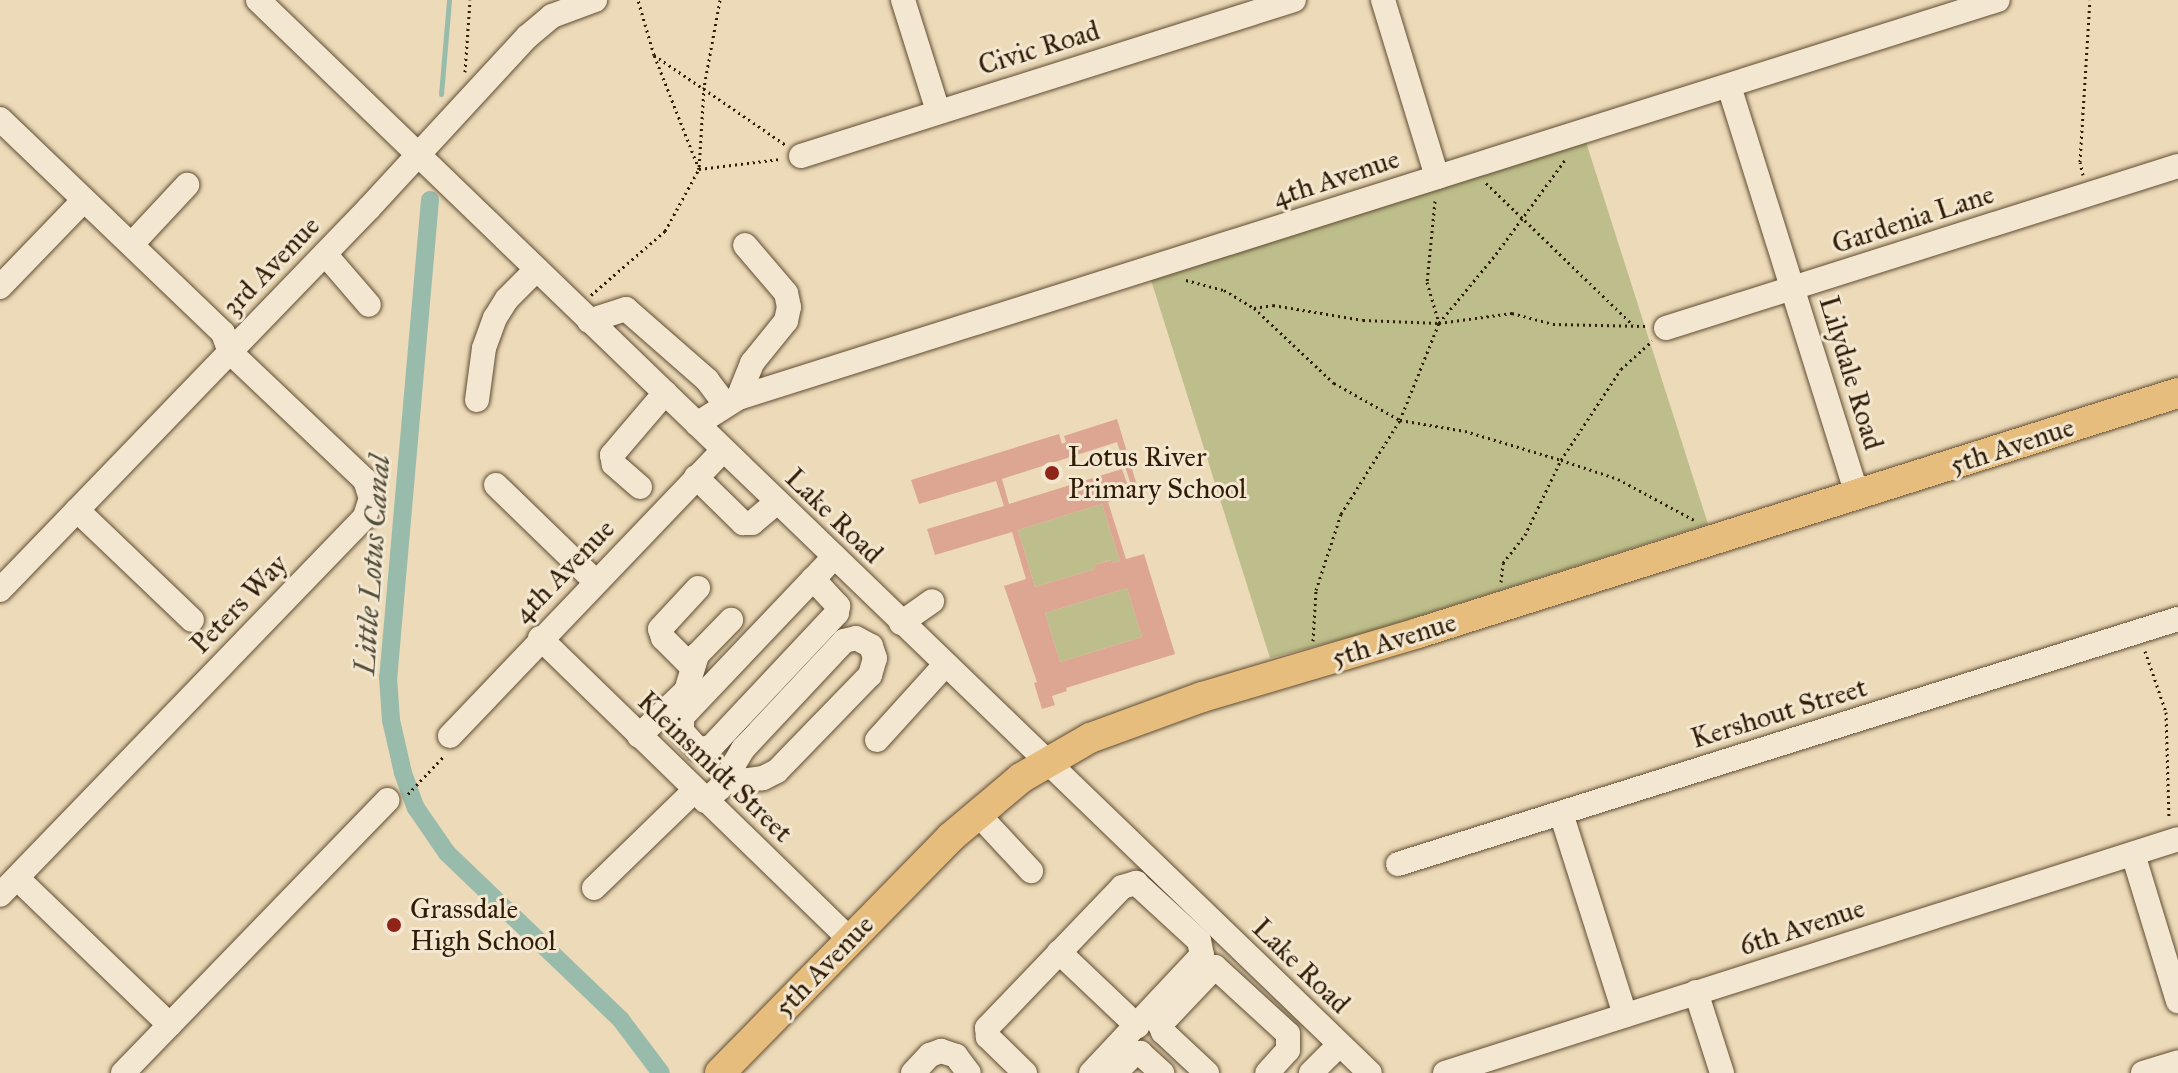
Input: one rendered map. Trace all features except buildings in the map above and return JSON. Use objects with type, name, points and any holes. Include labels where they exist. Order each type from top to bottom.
[{"type":"main road","name":"5th Avenue","points":[[720,1073],[849,939],[978,814],[1045,762],[1126,723],[2178,393]]},
{"type":"street","name":"Lake Road","points":[[258,0],[1370,1073]]},
{"type":"street","name":"3rd Avenue","points":[[0,590],[419,156],[539,25],[562,12],[595,0]]},
{"type":"street","points":[[903,0],[938,111]]},
{"type":"street","name":"Civic Road","points":[[801,156],[1294,0]]},
{"type":"street","points":[[1383,0],[1437,177]]},
{"type":"street","name":"4th Avenue","points":[[697,424],[732,401],[1998,0]]},
{"type":"street","name":"Lilydale Road","points":[[1729,86],[1857,495]]},
{"type":"street","points":[[0,119],[223,333],[230,352]]},
{"type":"street","name":"Gardenia Lane","points":[[1666,328],[2178,166]]},
{"type":"street","points":[[132,244],[187,185]]},
{"type":"street","points":[[0,287],[83,201]]},
{"type":"street","points":[[583,314],[626,309],[732,401],[752,363],[786,321],[789,307],[786,293],[745,245]]},
{"type":"street","points":[[325,254],[369,305]]},
{"type":"street","points":[[477,400],[484,348],[495,318],[507,299],[537,269]]},
{"type":"street","name":"Peters Way","points":[[9,887],[369,509],[371,498],[365,480],[230,352]]},
{"type":"street","points":[[640,487],[614,464],[612,455],[665,393]]},
{"type":"street","name":"4th Avenue","points":[[450,736],[540,638],[723,450]]},
{"type":"street","points":[[696,477],[743,523],[752,523],[777,502]]},
{"type":"street","points":[[496,485],[595,581]]},
{"type":"street","points":[[77,510],[192,620]]},
{"type":"street","points":[[813,579],[836,603],[837,613],[711,747],[698,749],[682,731],[682,717],[813,579],[834,557]]},
{"type":"street","points":[[692,667],[663,638],[660,629],[698,588]]},
{"type":"street","points":[[901,623],[932,601]]},
{"type":"street","name":"Kershout Street","points":[[1398,864],[2178,619]]},
{"type":"street","points":[[639,736],[686,691],[697,655],[731,620]]},
{"type":"street","name":"Kleinsmidt Street","points":[[540,638],[849,939]]},
{"type":"street","points":[[594,888],[700,796],[723,783],[763,778],[777,771],[870,675],[875,658],[871,646],[856,638],[844,641],[743,749],[723,783]]},
{"type":"street","points":[[877,740],[945,665]]},
{"type":"street","points":[[123,1073],[388,800]]},
{"type":"street","points":[[1561,813],[1625,1015]]},
{"type":"street","points":[[978,814],[1031,871]]},
{"type":"street","name":"6th Avenue","points":[[1445,1073],[2174,841]]},
{"type":"street","points":[[2133,854],[2178,1001]]},
{"type":"street","points":[[1025,1073],[988,1037],[987,1028],[1128,883],[1140,885],[1202,947],[1200,961],[1091,1073]]},
{"type":"street","points":[[9,887],[170,1025]]},
{"type":"street","points":[[1059,952],[1137,1026]]},
{"type":"street","points":[[1207,1073],[1163,1032],[1160,1025],[1215,967],[1288,1034],[1288,1050],[1267,1073]]},
{"type":"street","points":[[1696,992],[1722,1073]]},
{"type":"street","points":[[1311,1073],[1339,1045]]},
{"type":"street","points":[[913,1073],[930,1055],[941,1051],[952,1053],[969,1073]]},
{"type":"street","points":[[1115,1073],[1132,1056],[1140,1053],[1162,1073]]},
{"type":"street","points":[[2143,1073],[2178,1062]]},
{"type":"path","points":[[460,110],[469,40],[470,0]]},
{"type":"path","points":[[638,0],[654,55],[699,169]]},
{"type":"path","points":[[583,314],[665,231],[699,169],[704,87],[720,0]]},
{"type":"path","points":[[2087,194],[2080,162],[2090,0]]},
{"type":"path","points":[[654,55],[801,156]]},
{"type":"path","points":[[1312,664],[1316,590],[1341,514],[1400,420],[1439,323],[1574,148],[1569,134]]},
{"type":"path","points":[[699,169],[801,156]]},
{"type":"path","points":[[1468,167],[1523,215],[1633,325]]},
{"type":"path","points":[[1437,177],[1427,282],[1439,323]]},
{"type":"path","points":[[1183,280],[1224,290],[1254,308],[1334,383],[1400,420],[1465,431],[1618,479],[1726,536]]},
{"type":"path","points":[[1254,308],[1273,305],[1363,320],[1439,323],[1512,313],[1553,324],[1666,328]]},
{"type":"path","points":[[1509,604],[1501,582],[1503,563],[1525,535],[1561,460],[1621,369],[1666,328]]},
{"type":"path","points":[[2138,632],[2166,712],[2174,841]]},
{"type":"path","points":[[424,778],[452,746],[450,736]]},
{"type":"green space","points":[[1586,142],[1708,524],[1369,632],[1270,658],[1151,280]]},
{"type":"green space","points":[[1102,504],[1120,561],[1094,565],[1095,569],[1035,587],[1018,530]]},
{"type":"green space","points":[[1127,588],[1142,637],[1060,662],[1045,613]]},
{"type":"waterway","name":"Little Lotus Canal","points":[[441,94],[449,0]]},
{"type":"waterway","name":"Little Lotus Canal","points":[[430,200],[388,677],[391,720],[403,773],[416,808],[447,853],[621,1020],[661,1073]]},
{"type":"place","name":"Lotus River Primary School","points":[[1052,473]]},
{"type":"place","name":"Grassdale High School","points":[[394,925]]}]
